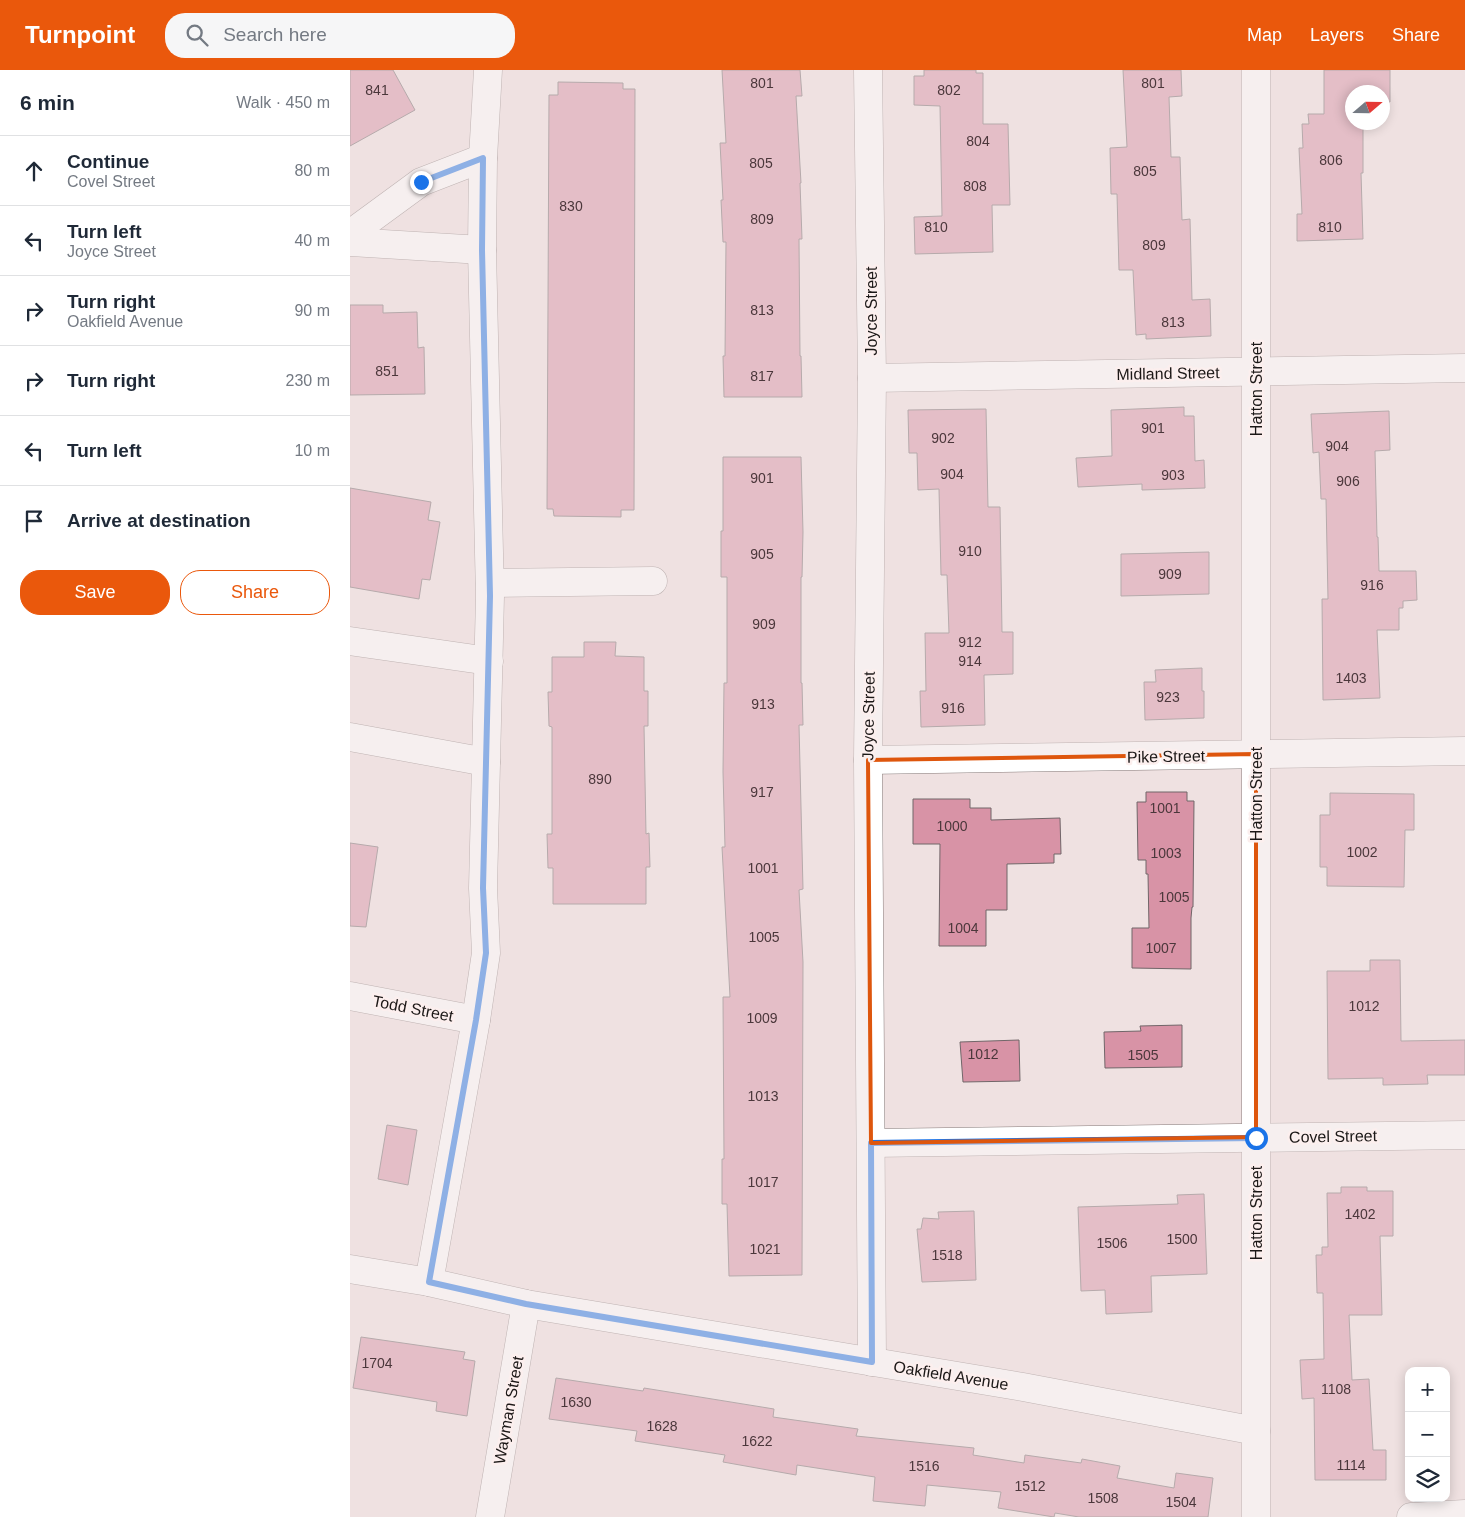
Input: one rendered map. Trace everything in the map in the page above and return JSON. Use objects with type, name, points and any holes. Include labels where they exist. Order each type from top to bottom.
[{"type":"street","points":[[429,1282],[476,1020],[486,953],[483,888],[490,583],[482,250],[483,158],[488,70]]},
{"type":"street","name":"Joyce Street","points":[[868,70],[872,378],[868,760],[872,1362]]},
{"type":"street","name":"Hatton Street","points":[[1256,70],[1256,1517]]},
{"type":"street","points":[[350,234],[421,182],[483,158]]},
{"type":"street","points":[[350,242],[482,250]]},
{"type":"street","name":"Midland Street","points":[[872,378],[1465,368]]},
{"type":"street","points":[[490,583],[653,580]]},
{"type":"street","points":[[350,641],[488,661]]},
{"type":"street","points":[[350,737],[486,762]]},
{"type":"street","name":"Pike Street","points":[[868,760],[1465,751]]},
{"type":"street","name":"Todd Street","points":[[350,996],[476,1020]]},
{"type":"street","name":"Covel Street","points":[[871,1143],[1465,1135]]},
{"type":"street","name":"Oakfield Avenue","points":[[350,1270],[429,1282],[526,1304],[1023,1387],[1256,1431]]},
{"type":"street","name":"Wayman Street","points":[[490,1517],[526,1304]]},
{"type":"street","points":[[1411,1517],[1465,1514]]},
{"type":"highlighted area","points":[[1256,754],[1256,1137],[871,1143],[868,760]]},
{"type":"building","points":[[350,70],[393,70],[415,110],[350,146]]},
{"type":"building","points":[[722,70],[800,70],[802,96],[796,96],[801,183],[802,239],[799,239],[802,397],[724,397],[723,356],[725,356],[726,242],[723,242],[720,143],[726,143]]},
{"type":"building","points":[[924,70],[976,70],[976,73],[983,73],[983,124],[1008,124],[1010,205],[992,205],[993,252],[915,254],[914,217],[942,216],[940,106],[914,105],[914,76],[924,76]]},
{"type":"building","points":[[1123,70],[1181,70],[1182,96],[1169,97],[1171,157],[1180,157],[1182,220],[1190,219],[1192,300],[1210,299],[1211,336],[1146,339],[1146,334],[1136,335],[1133,270],[1119,270],[1117,194],[1111,194],[1110,148],[1127,147]]},
{"type":"building","points":[[1324,70],[1390,70],[1390,85],[1345,85],[1345,130],[1363,130],[1363,173],[1361,173],[1363,239],[1297,241],[1297,214],[1302,214],[1299,148],[1303,148],[1302,124],[1309,124],[1308,114],[1324,114]]},
{"type":"building","points":[[558,82],[623,83],[623,89],[635,89],[634,510],[621,510],[621,517],[554,516],[553,509],[547,509],[549,95],[558,95]]},
{"type":"building","points":[[350,305],[383,305],[383,313],[417,312],[418,348],[424,347],[425,394],[350,395]]},
{"type":"building","points":[[1184,407],[1184,416],[1194,416],[1195,461],[1204,460],[1205,488],[1142,490],[1142,484],[1078,487],[1076,458],[1112,456],[1111,410]]},
{"type":"building","points":[[986,409],[988,507],[1000,507],[1002,632],[1013,632],[1013,674],[984,675],[985,725],[921,727],[920,691],[926,691],[925,633],[949,633],[947,575],[941,575],[939,489],[918,490],[917,453],[909,453],[908,410]]},
{"type":"building","points":[[1389,411],[1390,450],[1375,451],[1379,571],[1416,571],[1417,600],[1403,601],[1403,608],[1399,608],[1399,630],[1377,630],[1380,698],[1323,700],[1322,599],[1328,599],[1326,499],[1321,499],[1319,452],[1313,453],[1311,414]]},
{"type":"building","points":[[723,457],[801,457],[803,532],[801,683],[803,725],[799,725],[803,889],[799,890],[803,962],[802,1275],[729,1276],[727,1204],[722,1204],[722,1159],[724,1159],[723,997],[730,997],[722,847],[725,847],[723,772],[724,683],[727,683],[727,577],[721,577]]},
{"type":"building","points":[[350,488],[431,502],[428,520],[440,522],[430,580],[422,579],[419,599],[350,587]]},
{"type":"building","points":[[1209,552],[1209,594],[1121,596],[1121,554]]},
{"type":"building","points":[[584,642],[616,642],[615,656],[644,657],[644,691],[648,691],[648,726],[644,726],[646,834],[649,833],[650,867],[646,867],[646,904],[553,904],[553,868],[548,868],[547,834],[552,834],[552,727],[549,726],[548,692],[552,692],[552,657],[584,657]]},
{"type":"building","points":[[1202,668],[1204,718],[1145,720],[1144,682],[1156,682],[1155,670]]},
{"type":"building","points":[[1146,792],[1187,792],[1187,801],[1194,801],[1191,969],[1132,968],[1132,928],[1149,928],[1146,860],[1138,860],[1137,802],[1146,802]]},
{"type":"building","points":[[1330,793],[1414,794],[1414,830],[1405,830],[1404,887],[1327,886],[1327,867],[1320,867],[1320,815],[1330,815]]},
{"type":"building","points":[[913,799],[970,799],[970,808],[991,808],[991,820],[1060,818],[1061,854],[1054,854],[1054,863],[1007,864],[1007,910],[986,910],[986,946],[939,946],[940,844],[913,844]]},
{"type":"building","points":[[350,843],[378,847],[366,927],[350,926]]},
{"type":"building","points":[[1370,960],[1400,960],[1401,1041],[1465,1040],[1465,1075],[1427,1075],[1428,1084],[1383,1085],[1383,1078],[1328,1079],[1327,971],[1370,971]]},
{"type":"building","points":[[1182,1025],[1182,1067],[1105,1068],[1104,1032],[1141,1031],[1140,1026]]},
{"type":"building","points":[[1019,1040],[1020,1081],[963,1082],[960,1042]]},
{"type":"building","points":[[387,1125],[417,1130],[408,1185],[378,1179]]},
{"type":"building","points":[[1341,1187],[1367,1187],[1367,1191],[1393,1191],[1393,1236],[1380,1236],[1382,1315],[1349,1315],[1352,1380],[1369,1379],[1373,1450],[1386,1450],[1386,1480],[1315,1480],[1314,1398],[1302,1399],[1300,1360],[1324,1359],[1323,1293],[1317,1293],[1316,1255],[1322,1255],[1322,1247],[1328,1247],[1327,1193],[1341,1193]]},
{"type":"building","points":[[1204,1194],[1207,1274],[1151,1276],[1152,1312],[1106,1314],[1105,1290],[1081,1291],[1078,1207],[1178,1204],[1177,1195]]},
{"type":"building","points":[[974,1211],[976,1280],[922,1282],[917,1229],[921,1229],[923,1218],[939,1219],[938,1212]]},
{"type":"building","points":[[361,1337],[465,1352],[463,1359],[475,1361],[467,1416],[436,1411],[437,1402],[353,1388]]},
{"type":"building","points":[[556,1378],[643,1391],[644,1388],[774,1409],[773,1417],[858,1429],[856,1436],[974,1448],[973,1455],[1024,1463],[1025,1455],[1081,1463],[1082,1459],[1120,1466],[1117,1478],[1174,1488],[1176,1473],[1213,1478],[1208,1517],[1079,1517],[1055,1513],[1054,1517],[998,1508],[1001,1492],[927,1485],[925,1506],[873,1501],[875,1477],[797,1465],[796,1475],[723,1462],[725,1455],[635,1441],[637,1431],[549,1419]]},
{"type":"route","points":[[421,182],[483,158],[482,250],[490,596],[483,888],[486,953],[476,1020],[429,1282],[526,1304],[872,1362],[871,1143],[1256,1138]]}]
